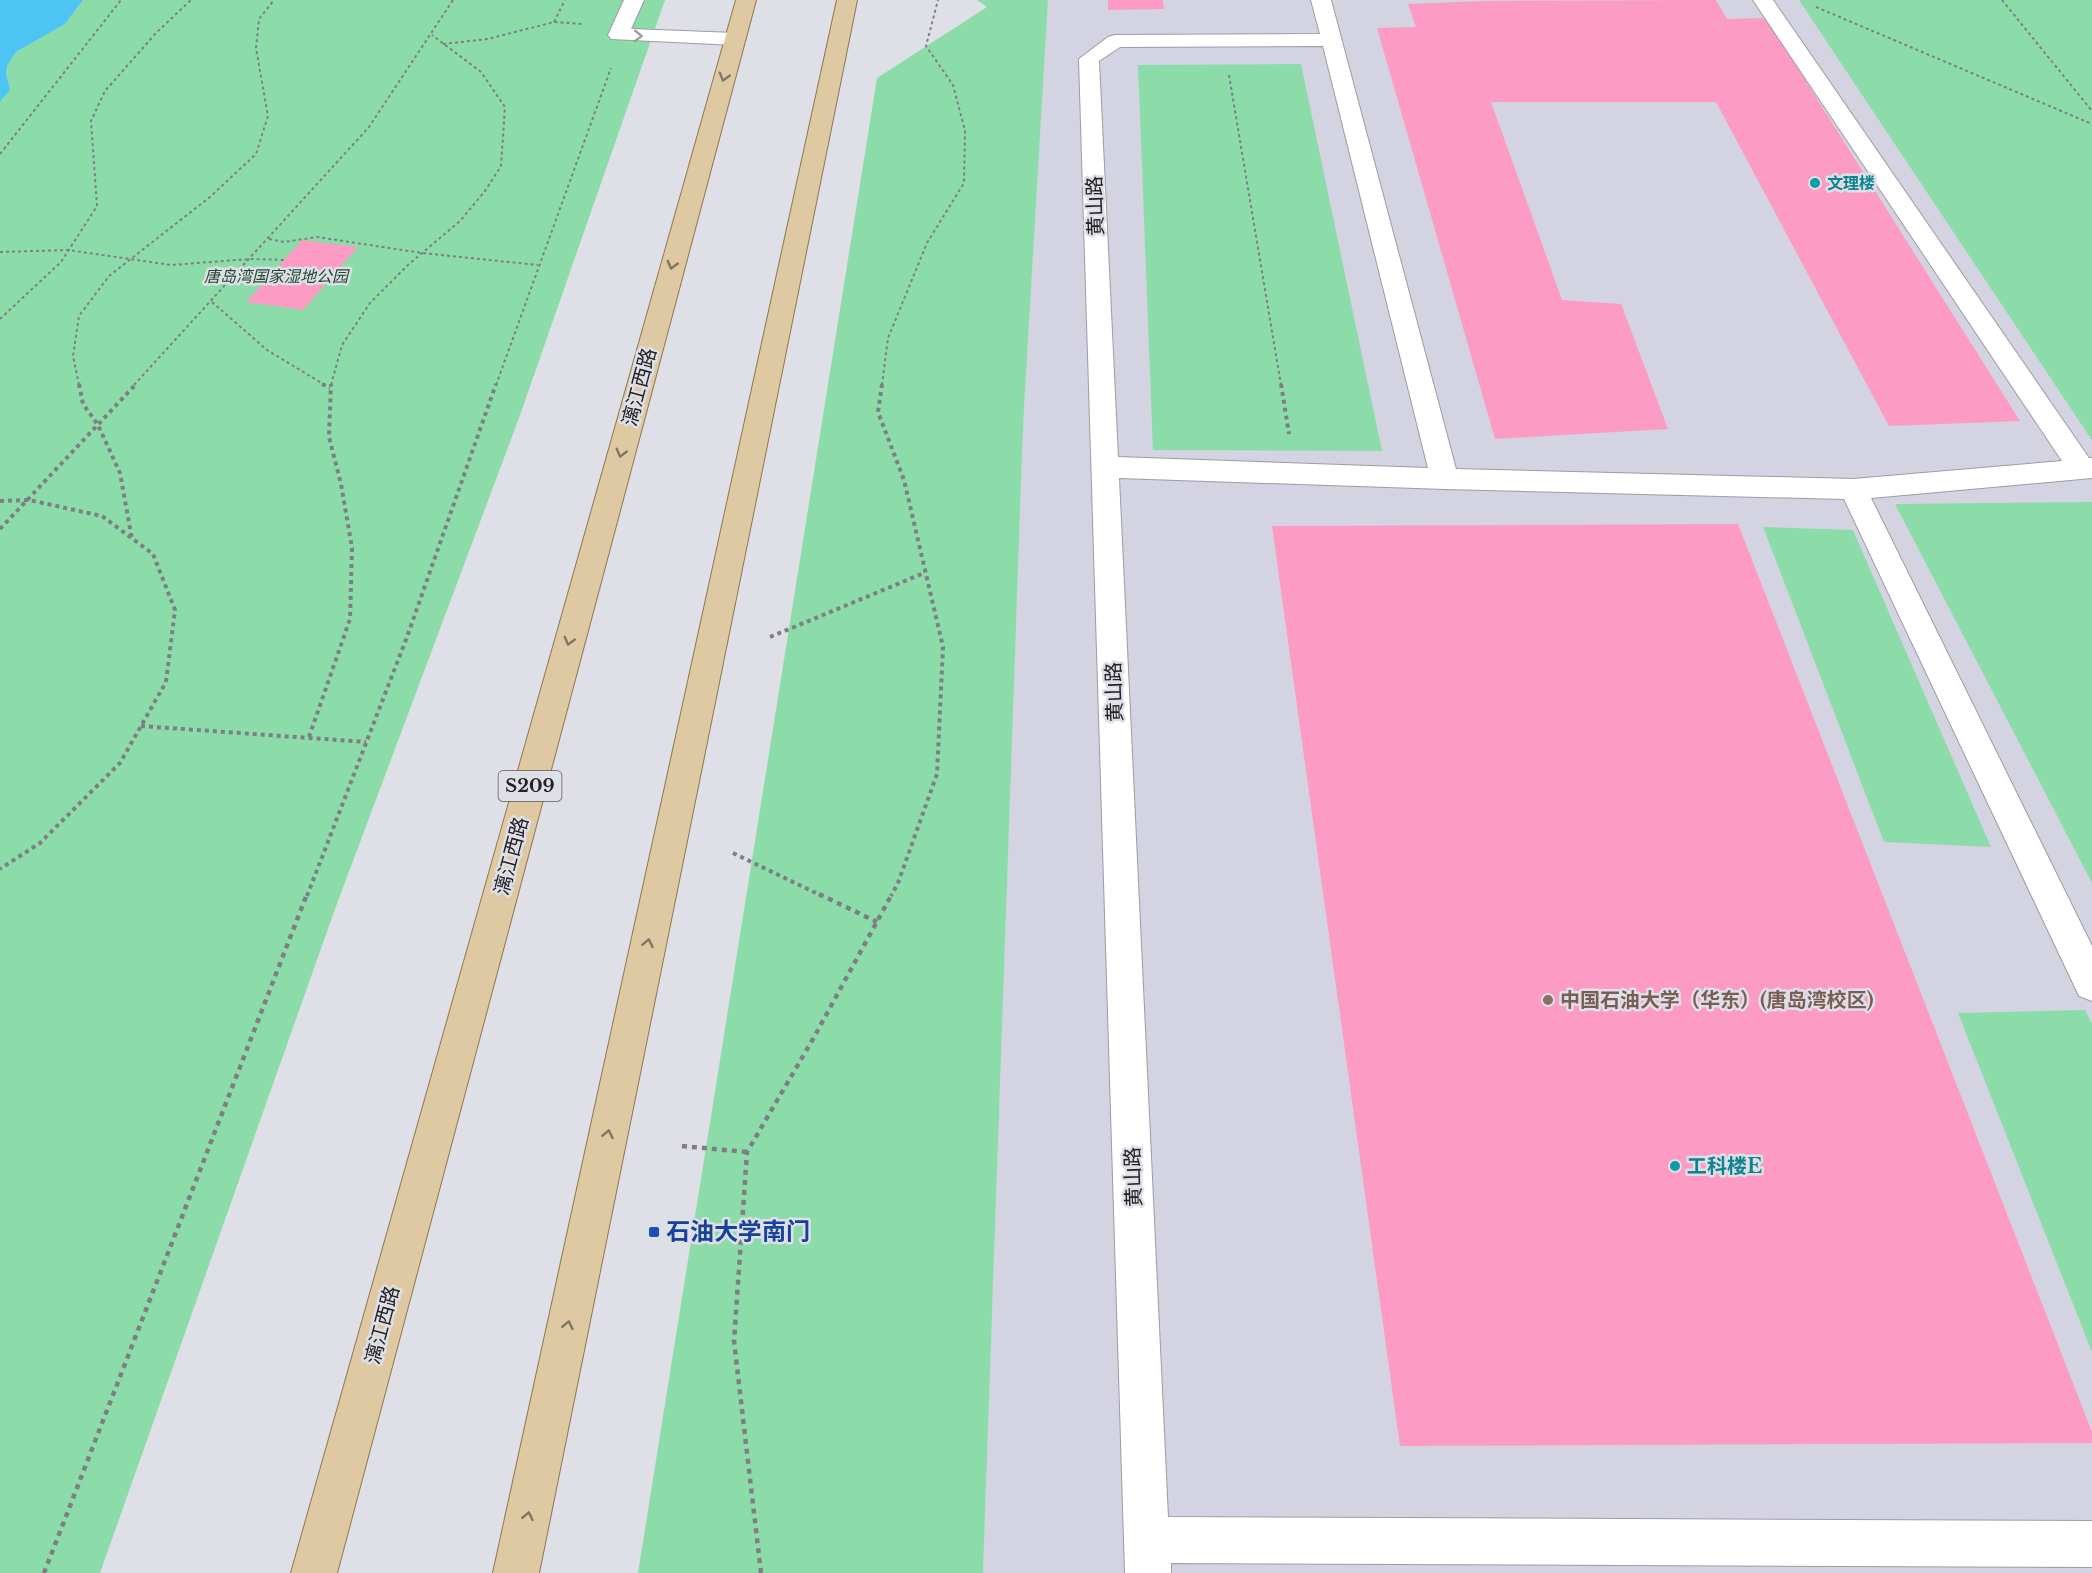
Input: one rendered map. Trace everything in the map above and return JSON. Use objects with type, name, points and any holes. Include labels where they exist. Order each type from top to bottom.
[{"type":"main road","name":"漓江西路","points":[[314,1573],[746,0]]},
{"type":"main road","points":[[516,1573],[847,0]]},
{"type":"street","points":[[634,0],[620,30],[735,39]]},
{"type":"street","points":[[1321,0],[1445,479]]},
{"type":"street","points":[[1105,467],[1445,479],[1853,489],[2086,468],[1764,0]]},
{"type":"street","name":"黄山路","points":[[1148,1557],[1089,59],[1115,41],[1332,40]]},
{"type":"street","points":[[1853,489],[2092,984]]},
{"type":"street","points":[[1148,1557],[2092,1544]]},
{"type":"path","points":[[0,154],[122,0]]},
{"type":"path","points":[[0,319],[61,262],[97,206],[91,121],[105,91],[156,33],[191,0]]},
{"type":"path","points":[[132,539],[120,473],[98,425],[83,405],[73,356],[79,316],[109,276],[210,197],[256,154],[268,116],[256,48],[259,18],[274,0]]},
{"type":"path","points":[[0,529],[212,302],[369,127],[453,0]]},
{"type":"path","points":[[554,22],[565,0]]},
{"type":"path","points":[[761,1573],[734,1341],[747,1152],[813,1039],[898,883],[938,774],[943,647],[904,480],[878,412],[888,338],[927,243],[964,183],[965,131],[953,85],[926,46],[938,0]]},
{"type":"path","points":[[2002,0],[2092,111]]},
{"type":"path","points":[[1810,5],[2092,124]]},
{"type":"path","points":[[44,1573],[407,637],[538,265],[616,57],[620,30],[554,22],[488,39],[443,44]]},
{"type":"path","points":[[309,737],[350,619],[352,548],[341,484],[328,437],[330,388],[342,345],[370,303],[422,253],[460,221],[485,191],[501,166],[505,107],[481,72],[432,35]]},
{"type":"path","points":[[1223,41],[1296,474]]},
{"type":"path","points":[[269,239],[285,242],[317,237],[422,253],[538,265]]},
{"type":"path","points":[[0,252],[68,250],[171,265],[250,259],[285,260]]},
{"type":"path","points":[[212,302],[238,329],[301,373],[330,388]]},
{"type":"path","points":[[0,501],[29,500],[102,516],[153,554],[175,610],[166,682],[120,763],[40,843],[0,869]]},
{"type":"path","points":[[770,637],[924,573]]},
{"type":"path","points":[[141,726],[366,742]]},
{"type":"path","points":[[733,853],[876,922]]},
{"type":"path","points":[[682,1146],[747,1152]]},
{"type":"shaded area","name":"中国石油大学（华东）(唐岛湾校区)","points":[[1048,0],[2092,0],[2092,1573],[983,1573],[1023,426]]},
{"type":"green space","name":"唐岛湾国家湿地公园","points":[[83,0],[665,0],[519,418],[335,909],[100,1573],[0,1573],[0,102],[10,90],[6,74],[8,64],[16,52],[65,24]]},
{"type":"green space","points":[[977,0],[1048,0],[1023,426],[983,1573],[638,1573],[877,78],[987,7]]},
{"type":"green space","points":[[1799,0],[2092,0],[2092,439],[2091,439]]},
{"type":"green space","points":[[1301,64],[1382,451],[1153,450],[1138,65]]},
{"type":"green space","points":[[2092,502],[2092,883],[1895,504]]},
{"type":"green space","points":[[1763,527],[1853,530],[1991,847],[1884,842]]},
{"type":"green space","points":[[2085,1010],[2092,1024],[2092,1352],[1958,1013]]},
{"type":"water","points":[[0,0],[83,0],[65,24],[16,52],[8,64],[6,73],[10,90],[0,102]]},
{"type":"building","points":[[1108,0],[1163,0],[1164,9],[1108,10]]},
{"type":"building","name":"文理楼","points":[[1716,0],[1727,19],[1766,18],[2020,421],[1889,426],[1716,102],[1491,102],[1562,300],[1621,304],[1668,429],[1495,439],[1377,28],[1416,27],[1408,4],[1485,1]]},
{"type":"building","points":[[302,240],[358,247],[303,310],[246,302]]},
{"type":"building","name":"工科楼E","points":[[1738,524],[2092,1432],[2092,1443],[1400,1446],[1272,526]]},
{"type":"place","name":"文理楼","points":[[1815,183]]},
{"type":"place","name":"中国石油大学（华东）(唐岛湾校区)","points":[[1548,1000]]},
{"type":"place","name":"工科楼E","points":[[1675,1166]]},
{"type":"place","name":"石油大学南门","points":[[654,1232]]}]
